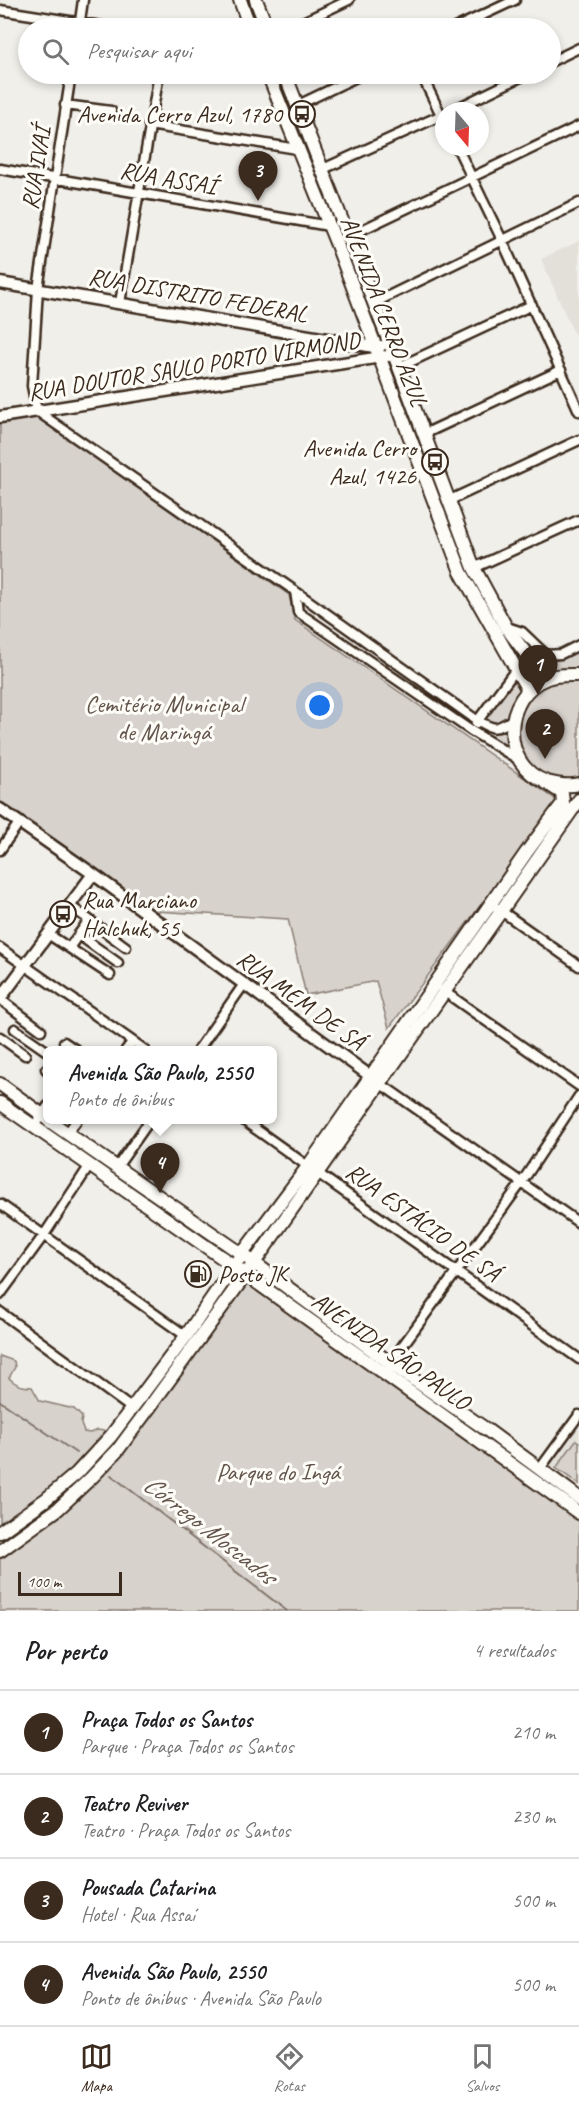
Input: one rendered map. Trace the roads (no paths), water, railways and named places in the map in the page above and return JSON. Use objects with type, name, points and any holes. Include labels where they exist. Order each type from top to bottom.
[{"type":"main road","points":[[240,0],[246,18]]},
{"type":"main road","points":[[256,0],[263,18]]},
{"type":"main road","name":"AVENIDA CERRO AZUL","points":[[272,84],[337,245],[461,573],[527,655],[549,677]]},
{"type":"main road","name":"AVENIDA CERRO AZUL","points":[[289,84],[424,434],[474,568],[496,636],[528,690]]},
{"type":"main road","points":[[276,94],[279,87],[286,86],[298,105]]},
{"type":"main road","points":[[337,245],[350,266],[356,269],[359,266]]},
{"type":"main road","points":[[0,1551],[58,1509],[117,1451],[190,1354],[254,1263],[314,1168],[495,907],[563,802],[562,793],[530,772],[514,748],[511,734],[512,720],[517,705],[528,690],[549,677],[564,674],[579,675]]},
{"type":"main road","points":[[542,780],[558,785],[579,784]]},
{"type":"main road","points":[[495,907],[579,800]]},
{"type":"main road","name":"AVENIDA SÃO PAULO","points":[[0,1084],[43,1113]]},
{"type":"main road","name":"AVENIDA SÃO PAULO","points":[[0,1102],[246,1274],[579,1513]]},
{"type":"main road","name":"AVENIDA SÃO PAULO","points":[[58,1124],[242,1254],[390,1364],[487,1430],[579,1498]]},
{"type":"main road","points":[[0,1532],[45,1500],[77,1473],[105,1443],[186,1336],[242,1254],[314,1168]]},
{"type":"main road","points":[[431,1406],[447,1413],[460,1411]]},
{"type":"main road","points":[[457,1424],[465,1419],[487,1430]]},
{"type":"street","points":[[80,18],[83,0]]},
{"type":"street","points":[[311,18],[349,0]]},
{"type":"street","points":[[476,18],[515,0]]},
{"type":"street","points":[[0,9],[42,18]]},
{"type":"street","points":[[561,57],[579,48]]},
{"type":"street","name":"RUA IVAÍ","points":[[37,411],[32,386],[38,289],[69,84]]},
{"type":"street","points":[[120,303],[157,84]]},
{"type":"street","points":[[298,105],[342,84]]},
{"type":"street","points":[[426,84],[435,102]]},
{"type":"street","points":[[469,102],[506,84]]},
{"type":"street","points":[[65,105],[111,111]]},
{"type":"street","points":[[321,171],[435,121]]},
{"type":"street","points":[[149,125],[297,149]]},
{"type":"street","points":[[347,237],[579,126]]},
{"type":"street","points":[[461,156],[532,304],[579,411]]},
{"type":"street","name":"RUA ASSAÍ","points":[[0,169],[329,226]]},
{"type":"street","points":[[374,303],[579,203]]},
{"type":"street","name":"RUA DISTRITO FEDERAL","points":[[0,283],[120,303],[376,352]]},
{"type":"street","points":[[394,355],[532,304]]},
{"type":"street","name":"RUA DOUTOR SAULO PORTO VIRMOND","points":[[0,417],[376,352],[394,355]]},
{"type":"street","points":[[424,434],[561,370]]},
{"type":"street","points":[[37,411],[478,721],[492,728],[498,728],[512,720]]},
{"type":"street","points":[[448,501],[579,440]]},
{"type":"street","points":[[474,568],[579,520]]},
{"type":"street","points":[[295,591],[298,612],[470,730],[521,761]]},
{"type":"street","points":[[506,627],[522,632],[546,655],[561,654],[579,645]]},
{"type":"street","points":[[470,730],[517,668]]},
{"type":"street","name":"RUA MEM DE SÁ","points":[[0,809],[579,1223]]},
{"type":"street","points":[[0,850],[19,823]]},
{"type":"street","points":[[41,1030],[2,1001],[24,965],[93,874]]},
{"type":"street","points":[[69,905],[126,947]]},
{"type":"street","points":[[495,907],[579,966]]},
{"type":"street","points":[[69,948],[89,920]]},
{"type":"street","points":[[48,934],[110,975]]},
{"type":"street","points":[[79,935],[118,963]]},
{"type":"street","points":[[0,948],[138,1046]]},
{"type":"street","points":[[201,1046],[244,984]]},
{"type":"street","points":[[440,988],[579,1086]]},
{"type":"street","points":[[24,1017],[3,1039],[25,1055]]},
{"type":"street","points":[[15,1029],[43,1049]]},
{"type":"street","points":[[64,1042],[70,1046]]},
{"type":"street","points":[[129,1046],[132,1042]]},
{"type":"street","points":[[390,1364],[522,1182],[579,1096]]},
{"type":"street","points":[[33,1126],[43,1118]]},
{"type":"street","points":[[68,1132],[74,1124]]},
{"type":"street","points":[[117,1167],[147,1124]]},
{"type":"street","name":"RUA ESTÁCIO DE SÁ","points":[[250,1124],[579,1359]]},
{"type":"street","points":[[0,1295],[44,1235],[90,1165]]},
{"type":"street","points":[[0,1204],[186,1336]]},
{"type":"street","points":[[0,1312],[131,1408]]},
{"type":"street","points":[[539,1470],[579,1415]]},
{"type":"waterway","name":"Córrego Moscados","points":[[0,1401],[76,1453]]},
{"type":"waterway","name":"Córrego Moscados","points":[[111,1475],[287,1611]]},
{"type":"place","name":"Avenida Cerro Azul, 1780","points":[[302,114]]},
{"type":"place","name":"Pousada Catarina","points":[[258,201]]},
{"type":"place","name":"Avenida Cerro Azul, 1426","points":[[435,462]]},
{"type":"place","name":"Praça Todos os Santos","points":[[538,695]]},
{"type":"place","name":"Teatro Reviver","points":[[545,759]]},
{"type":"place","name":"Rua Marciano Halchuk, 55","points":[[63,914]]},
{"type":"place","name":"Avenida São Paulo, 2550","points":[[160,1193]]},
{"type":"place","name":"Posto JK","points":[[198,1274]]},
{"type":"park label","name":"Cemitério Municipal de Maringá","points":[[164,718]]},
{"type":"park label","name":"Parque do Ingá","points":[[278,1472]]}]
